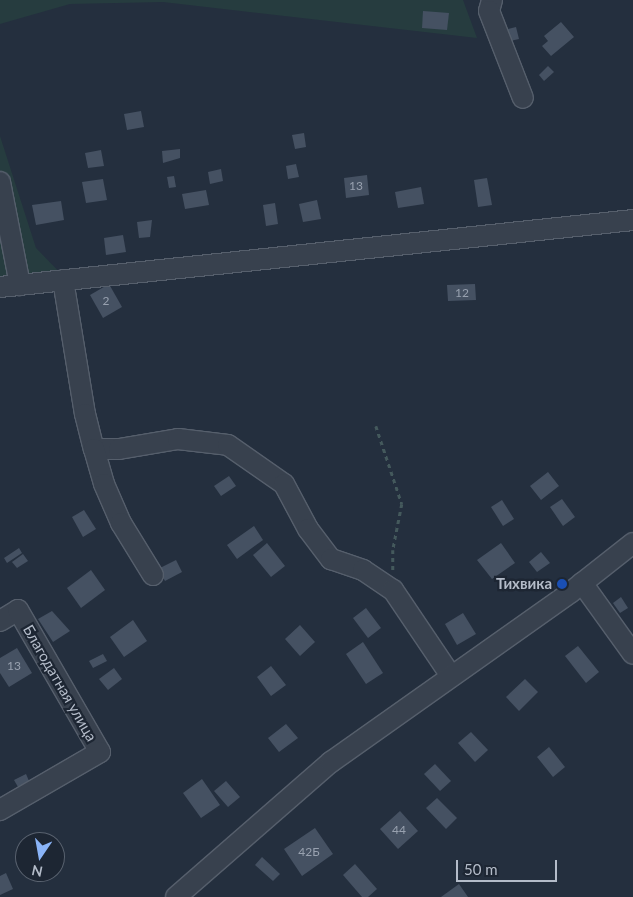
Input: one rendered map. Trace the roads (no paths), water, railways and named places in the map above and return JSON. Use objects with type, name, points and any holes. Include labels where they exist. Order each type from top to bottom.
[{"type":"street","points":[[492,0],[489,11],[523,98]]},
{"type":"street","points":[[0,182],[20,285]]},
{"type":"street","points":[[0,287],[633,220]]},
{"type":"street","points":[[63,280],[85,414],[104,484],[122,523],[153,575]]},
{"type":"street","points":[[94,449],[119,449],[178,439],[228,444],[284,484],[308,529],[331,559],[363,570],[393,590],[451,676]]},
{"type":"street","points":[[176,897],[331,762],[582,583],[633,543]]},
{"type":"street","points":[[582,583],[633,654]]},
{"type":"street","name":"Благодатная улица","points":[[0,621],[18,610],[100,752],[0,810]]},
{"type":"place","name":"Тихвика","points":[[562,584]]}]
